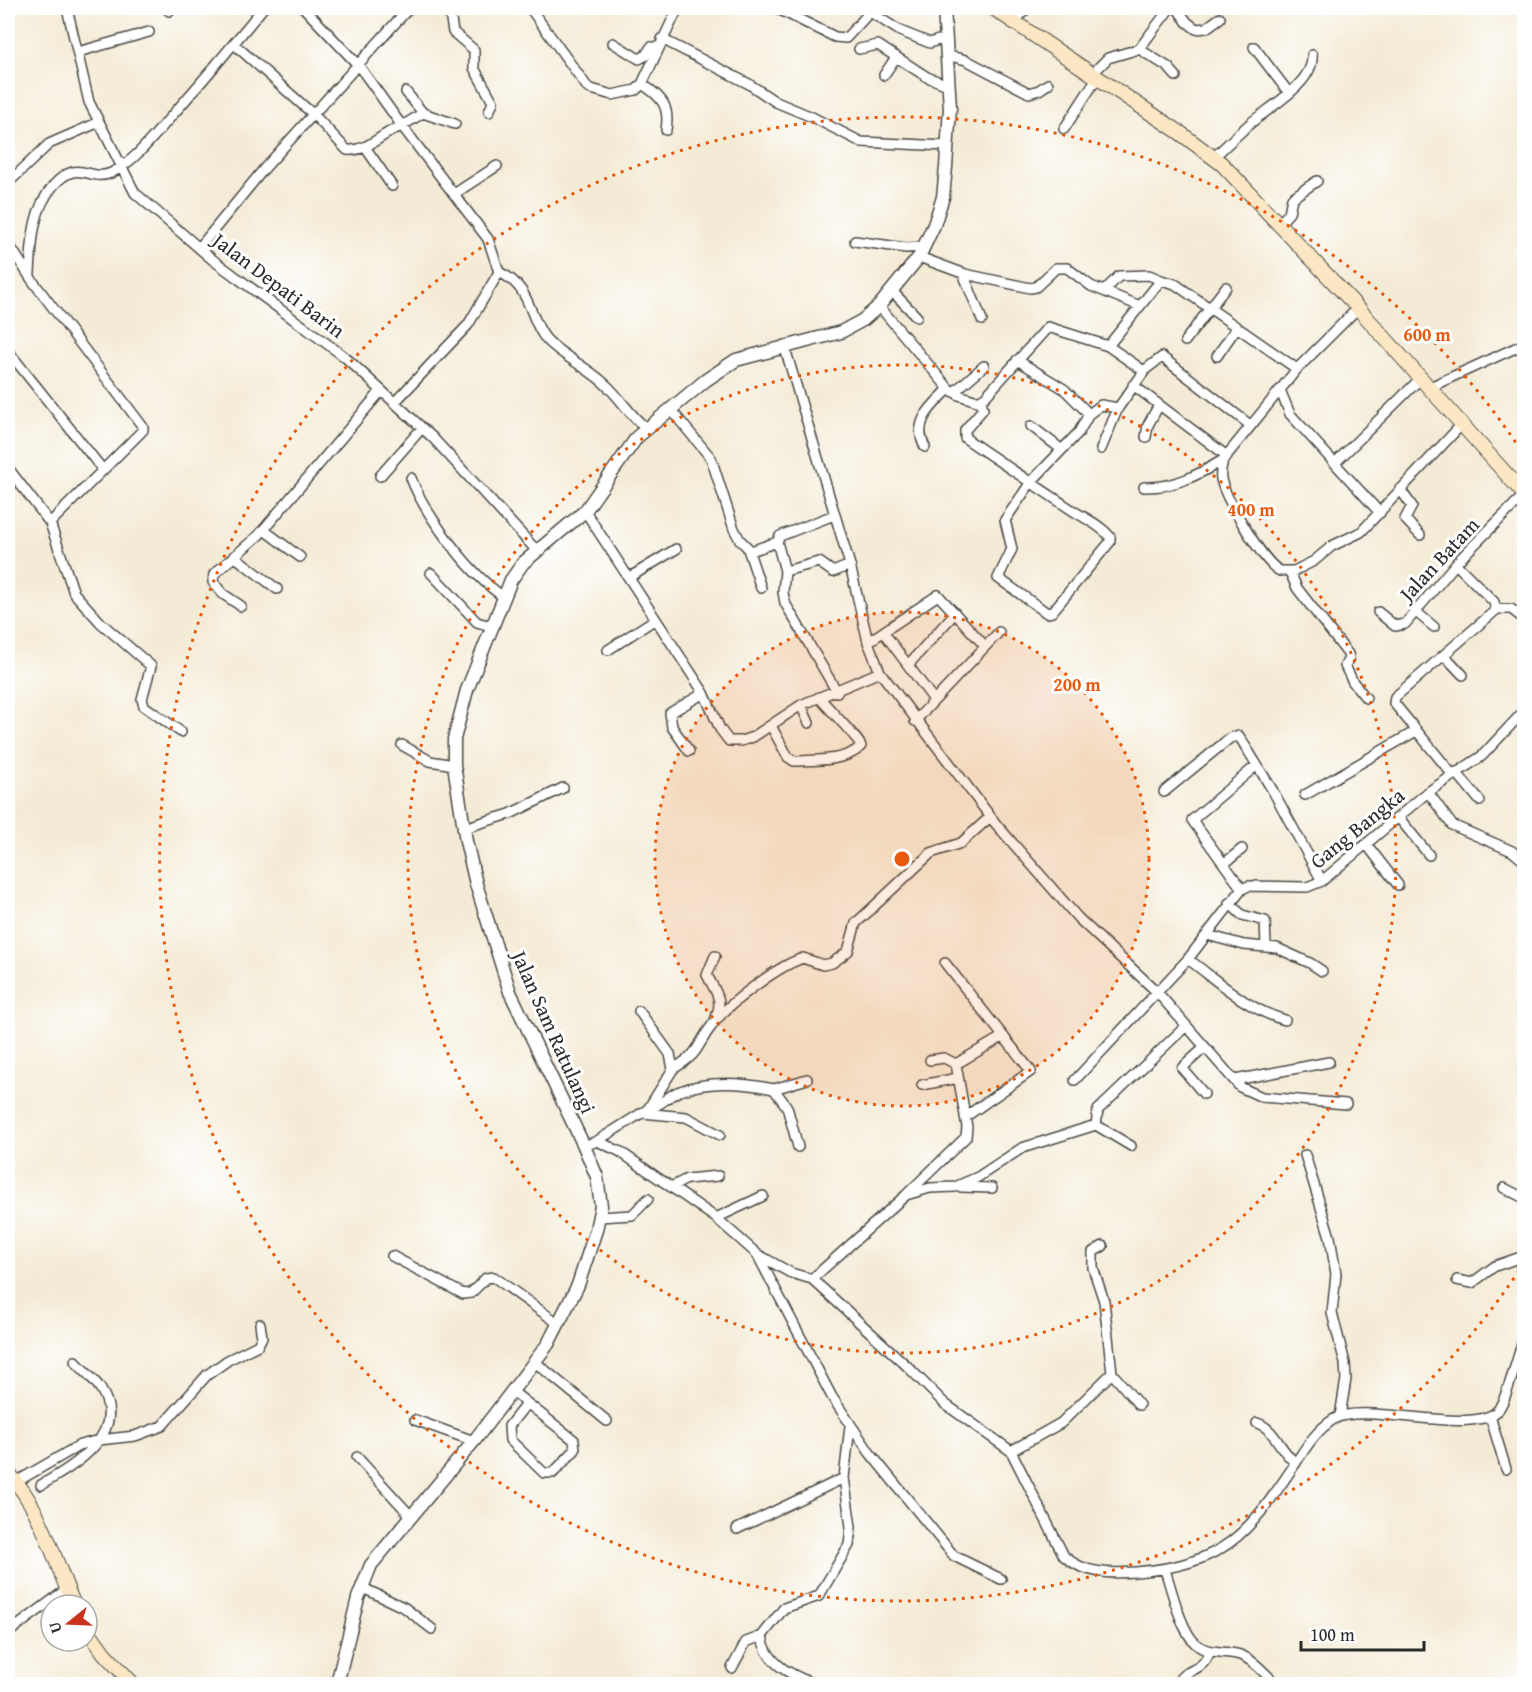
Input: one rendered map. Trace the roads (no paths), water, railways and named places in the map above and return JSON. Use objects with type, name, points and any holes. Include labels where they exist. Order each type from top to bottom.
[{"type":"main road","points":[[993,8],[1214,157],[1280,223],[1426,382],[1524,495]]},
{"type":"main road","points":[[12,1477],[41,1528],[69,1593]]},
{"type":"main road","points":[[99,1646],[133,1684]]},
{"type":"street","name":"Jalan Depati Barin","points":[[67,8],[89,102],[97,123],[135,193],[199,249],[272,306],[345,357],[464,469],[537,551]]},
{"type":"street","points":[[30,273],[35,220],[52,186],[71,171],[107,174],[142,150],[263,8]]},
{"type":"street","points":[[304,8],[359,66],[488,239],[499,272],[511,280],[522,292],[546,338],[570,360],[607,385],[646,428]]},
{"type":"street","points":[[199,249],[263,170],[409,8]]},
{"type":"street","points":[[449,8],[453,32],[474,50],[474,68],[484,82],[493,102],[489,112]]},
{"type":"street","points":[[530,8],[588,88],[598,93],[612,95],[636,90],[642,84],[678,8]]},
{"type":"street","points":[[776,8],[841,38],[849,36],[870,12],[900,31],[930,43],[938,40],[946,49],[1029,93],[1048,84]]},
{"type":"street","name":"Jalan Sam Ratulangi","points":[[337,1684],[361,1587],[371,1564],[513,1392],[560,1324],[578,1285],[599,1217],[600,1191],[584,1146],[510,992],[476,884],[454,765],[454,739],[467,690],[504,597],[523,563],[585,511],[598,495],[617,463],[646,428],[727,365],[749,355],[841,332],[863,320],[879,306],[922,252],[943,197],[948,86],[944,8]]},
{"type":"street","points":[[1014,22],[1027,8]]},
{"type":"street","points":[[1064,129],[1094,76],[1108,58],[1139,49],[1170,8]]},
{"type":"street","points":[[1177,8],[1187,22],[1196,29],[1206,28],[1220,18]]},
{"type":"street","points":[[78,52],[149,32]]},
{"type":"street","points":[[613,43],[639,59],[645,56],[651,47],[660,43],[749,84],[782,106],[812,117],[861,142],[947,146]]},
{"type":"street","points":[[234,44],[314,115],[347,150],[365,147],[423,113]]},
{"type":"street","points":[[859,49],[878,45],[927,77],[948,86]]},
{"type":"street","points":[[1254,47],[1289,93]]},
{"type":"street","points":[[1139,49],[1168,67],[1176,76]]},
{"type":"street","points":[[1214,157],[1252,122],[1289,93],[1310,71],[1312,55]]},
{"type":"street","points":[[885,75],[896,57]]},
{"type":"street","points":[[642,84],[655,92],[666,105],[668,117],[666,130]]},
{"type":"street","points":[[406,92],[423,113],[454,124]]},
{"type":"street","points":[[8,183],[49,144],[97,123]]},
{"type":"street","points":[[365,147],[392,186]]},
{"type":"street","points":[[454,194],[496,166]]},
{"type":"street","points":[[1280,223],[1289,213],[1292,198],[1317,181]]},
{"type":"street","points":[[855,241],[922,252],[963,273],[1030,288],[1036,286],[1056,268],[1068,268],[1091,286],[1140,306]]},
{"type":"street","points":[[8,243],[30,273],[32,280],[143,427],[143,430],[50,523]]},
{"type":"street","points":[[394,403],[468,325],[499,272]]},
{"type":"street","points":[[963,273],[982,320]]},
{"type":"street","points":[[1104,291],[1119,276],[1152,276],[1175,284],[1297,369]]},
{"type":"street","points":[[1108,346],[1161,280]]},
{"type":"street","points":[[1185,341],[1226,287]]},
{"type":"street","points":[[892,291],[917,317]]},
{"type":"street","points":[[879,306],[952,390],[971,400],[981,400],[1048,327],[1108,346],[1144,371]]},
{"type":"street","points":[[1144,487],[1157,487],[1192,478],[1225,458],[1297,369],[1358,308]]},
{"type":"street","points":[[1217,356],[1237,327]]},
{"type":"street","points":[[1335,463],[1426,382],[1524,344]]},
{"type":"street","points":[[784,345],[850,566],[868,642],[880,672],[915,720],[990,817],[1078,918],[1157,992],[1240,1087],[1262,1096],[1347,1104]]},
{"type":"street","points":[[8,351],[103,470]]},
{"type":"street","points":[[1101,449],[1118,408],[1144,371],[1159,358],[1166,357],[1250,425]]},
{"type":"street","points":[[1017,360],[1064,388],[1089,414]]},
{"type":"street","points":[[925,447],[920,434],[925,414],[984,366]]},
{"type":"street","points":[[1133,385],[1225,458]]},
{"type":"street","points":[[1280,390],[1290,414],[1380,513]]},
{"type":"street","points":[[241,606],[223,594],[213,582],[214,574],[264,530],[381,391]]},
{"type":"street","points":[[981,400],[983,409],[965,430],[963,436],[1031,482],[1110,537],[1110,542],[1049,613],[1042,611],[998,579],[1012,549],[1005,516],[1031,482],[1079,432],[1089,414],[1101,405],[1118,408]]},
{"type":"street","points":[[1146,437],[1148,425],[1159,405]]},
{"type":"street","points":[[671,410],[711,458],[734,529],[748,549],[761,588]]},
{"type":"street","points":[[1225,458],[1221,480],[1234,510],[1276,570],[1290,572],[1314,561],[1332,546],[1361,532],[1463,423]]},
{"type":"street","points":[[1031,426],[1061,449]]},
{"type":"street","points":[[381,476],[422,428]]},
{"type":"street","points":[[8,468],[50,523],[74,593],[101,622],[151,666],[142,699],[144,706],[181,732]]},
{"type":"street","points":[[411,478],[420,502],[432,521],[487,585],[504,597]]},
{"type":"street","points":[[1400,489],[1412,506],[1405,519],[1420,535]]},
{"type":"street","name":"Jalan Batam","points":[[1378,612],[1398,626],[1404,624],[1456,564],[1524,495]]},
{"type":"street","points":[[585,511],[630,578],[654,620],[704,693],[720,729],[729,741],[741,741],[771,726],[801,705],[837,692],[880,672]]},
{"type":"street","points":[[834,515],[780,536],[777,542],[785,571],[783,592],[785,603],[837,692]]},
{"type":"street","points":[[264,530],[300,557]]},
{"type":"street","points":[[748,549],[755,550],[777,542]]},
{"type":"street","points":[[630,578],[676,549]]},
{"type":"street","points":[[234,556],[277,589]]},
{"type":"street","points":[[785,571],[819,562],[833,572],[850,566]]},
{"type":"street","points":[[1456,564],[1494,602],[1497,609]]},
{"type":"street","points":[[1290,572],[1296,588],[1348,654],[1349,658],[1345,666],[1353,682],[1366,698]]},
{"type":"street","points":[[431,573],[477,622],[487,625],[493,622]]},
{"type":"street","points":[[868,642],[938,595],[985,646]]},
{"type":"street","points":[[1480,801],[1416,731],[1395,706],[1394,700],[1497,609],[1511,609],[1524,619]]},
{"type":"street","points":[[1415,611],[1434,627]]},
{"type":"street","points":[[908,665],[956,613]]},
{"type":"street","points":[[608,650],[654,620]]},
{"type":"street","points":[[915,720],[999,632]]},
{"type":"street","points":[[884,633],[934,700]]},
{"type":"street","points":[[1444,655],[1463,675]]},
{"type":"street","points":[[689,751],[672,727],[670,713],[704,693]]},
{"type":"street","points":[[771,726],[788,757],[794,761],[840,756],[857,750],[861,746],[860,740],[846,729],[819,697]]},
{"type":"street","points":[[801,705],[809,723]]},
{"type":"street","name":"Gang Bangka","points":[[1242,889],[1248,886],[1307,887],[1322,881],[1428,792],[1482,756],[1524,711]]},
{"type":"street","points":[[1305,795],[1416,731]]},
{"type":"street","points":[[1164,792],[1235,735],[1239,736],[1322,881]]},
{"type":"street","points":[[402,745],[430,761],[454,765]]},
{"type":"street","points":[[1075,1080],[1188,959],[1242,889],[1193,818],[1257,765]]},
{"type":"street","points":[[464,828],[510,814],[563,788]]},
{"type":"street","points":[[1428,792],[1452,825],[1512,851],[1524,861]]},
{"type":"street","points":[[712,1024],[784,966],[803,958],[817,965],[832,963],[848,951],[854,928],[868,912],[931,853],[961,843],[990,817]]},
{"type":"street","points":[[1399,818],[1429,855]]},
{"type":"street","points":[[1367,845],[1398,885]]},
{"type":"street","points":[[1225,863],[1242,849]]},
{"type":"street","points":[[1229,903],[1242,915],[1265,921],[1266,946]]},
{"type":"street","points":[[1207,935],[1244,945],[1266,946],[1285,952],[1322,971]]},
{"type":"street","points":[[644,1111],[673,1068],[695,1054],[712,1024],[721,1004],[716,988],[707,975],[715,956]]},
{"type":"street","points":[[1188,959],[1248,1003],[1285,1020]]},
{"type":"street","points":[[945,963],[1002,1037],[1032,1071],[965,1117]]},
{"type":"street","points":[[639,1011],[670,1054],[673,1068]]},
{"type":"street","points":[[1096,1125],[1098,1110],[1185,1026]]},
{"type":"street","points":[[956,1064],[1002,1037]]},
{"type":"street","points":[[1204,1048],[1182,1068],[1204,1094]]},
{"type":"street","points":[[930,1060],[946,1059],[956,1064]]},
{"type":"street","points":[[1235,1080],[1329,1062]]},
{"type":"street","points":[[812,1280],[966,1137],[956,1064]]},
{"type":"street","points":[[922,1085],[958,1078]]},
{"type":"street","points":[[584,1146],[644,1111],[662,1104],[676,1092],[690,1088],[746,1084],[774,1089],[807,1079]]},
{"type":"street","points":[[774,1089],[787,1107],[798,1147]]},
{"type":"street","points":[[644,1111],[686,1117],[720,1135]]},
{"type":"street","points":[[955,1187],[978,1177],[1022,1148],[1096,1125],[1131,1146]]},
{"type":"street","points":[[597,1140],[618,1151],[716,1218],[757,1254],[791,1274],[812,1280],[907,1366],[945,1404],[1011,1451],[1064,1556],[1071,1563],[1094,1572],[1165,1570],[1213,1555],[1230,1545],[1248,1528],[1319,1431],[1340,1416],[1362,1413],[1429,1419],[1490,1416],[1500,1408],[1524,1338]]},
{"type":"street","points":[[1305,1155],[1330,1238],[1336,1274],[1332,1313],[1345,1363],[1346,1379],[1340,1416]]},
{"type":"street","points":[[671,1187],[687,1179],[718,1176]]},
{"type":"street","points":[[906,1195],[930,1188],[992,1188]]},
{"type":"street","points":[[1504,1188],[1524,1198]]},
{"type":"street","points":[[716,1218],[763,1196]]},
{"type":"street","points":[[599,1217],[632,1215],[648,1200]]},
{"type":"street","points":[[1103,1246],[1093,1252],[1091,1259],[1104,1301],[1112,1374],[1139,1405]]},
{"type":"street","points":[[757,1254],[850,1426],[948,1550],[962,1560],[1001,1579]]},
{"type":"street","points":[[392,1256],[463,1294],[471,1293],[486,1278],[498,1279],[560,1324]]},
{"type":"street","points":[[1457,1280],[1472,1283],[1496,1266],[1524,1256]]},
{"type":"street","points":[[12,1477],[80,1445],[99,1440],[135,1436],[162,1426],[207,1375],[228,1360],[258,1345],[262,1336],[260,1324]]},
{"type":"street","points":[[41,1485],[76,1464],[99,1440],[109,1423],[107,1407],[99,1387],[75,1361]]},
{"type":"street","points":[[535,1362],[607,1421]]},
{"type":"street","points":[[1011,1451],[1061,1423],[1112,1374]]},
{"type":"street","points":[[513,1392],[527,1403],[574,1440],[576,1449],[553,1473],[544,1473],[510,1440],[509,1426],[527,1403]]},
{"type":"street","points":[[1490,1416],[1506,1469]]},
{"type":"street","points":[[415,1420],[474,1441]]},
{"type":"street","points":[[1257,1423],[1269,1429],[1282,1450],[1296,1463]]},
{"type":"street","points":[[814,1684],[795,1676],[771,1659],[766,1653],[762,1636],[766,1627],[784,1608],[819,1596],[849,1545],[851,1527],[844,1478],[850,1426]]},
{"type":"street","points":[[357,1457],[410,1515]]},
{"type":"street","points":[[737,1529],[844,1478]]},
{"type":"street","points":[[1165,1570],[1190,1636],[1202,1648],[1240,1655],[1250,1660],[1276,1684]]},
{"type":"street","points":[[361,1587],[405,1608],[432,1629]]},
{"type":"street","points":[[8,1633],[67,1588]]},
{"type":"street","points":[[732,1668],[746,1642],[762,1636]]},
{"type":"street","points":[[1178,1684],[1183,1676],[1204,1665],[1210,1651]]}]
